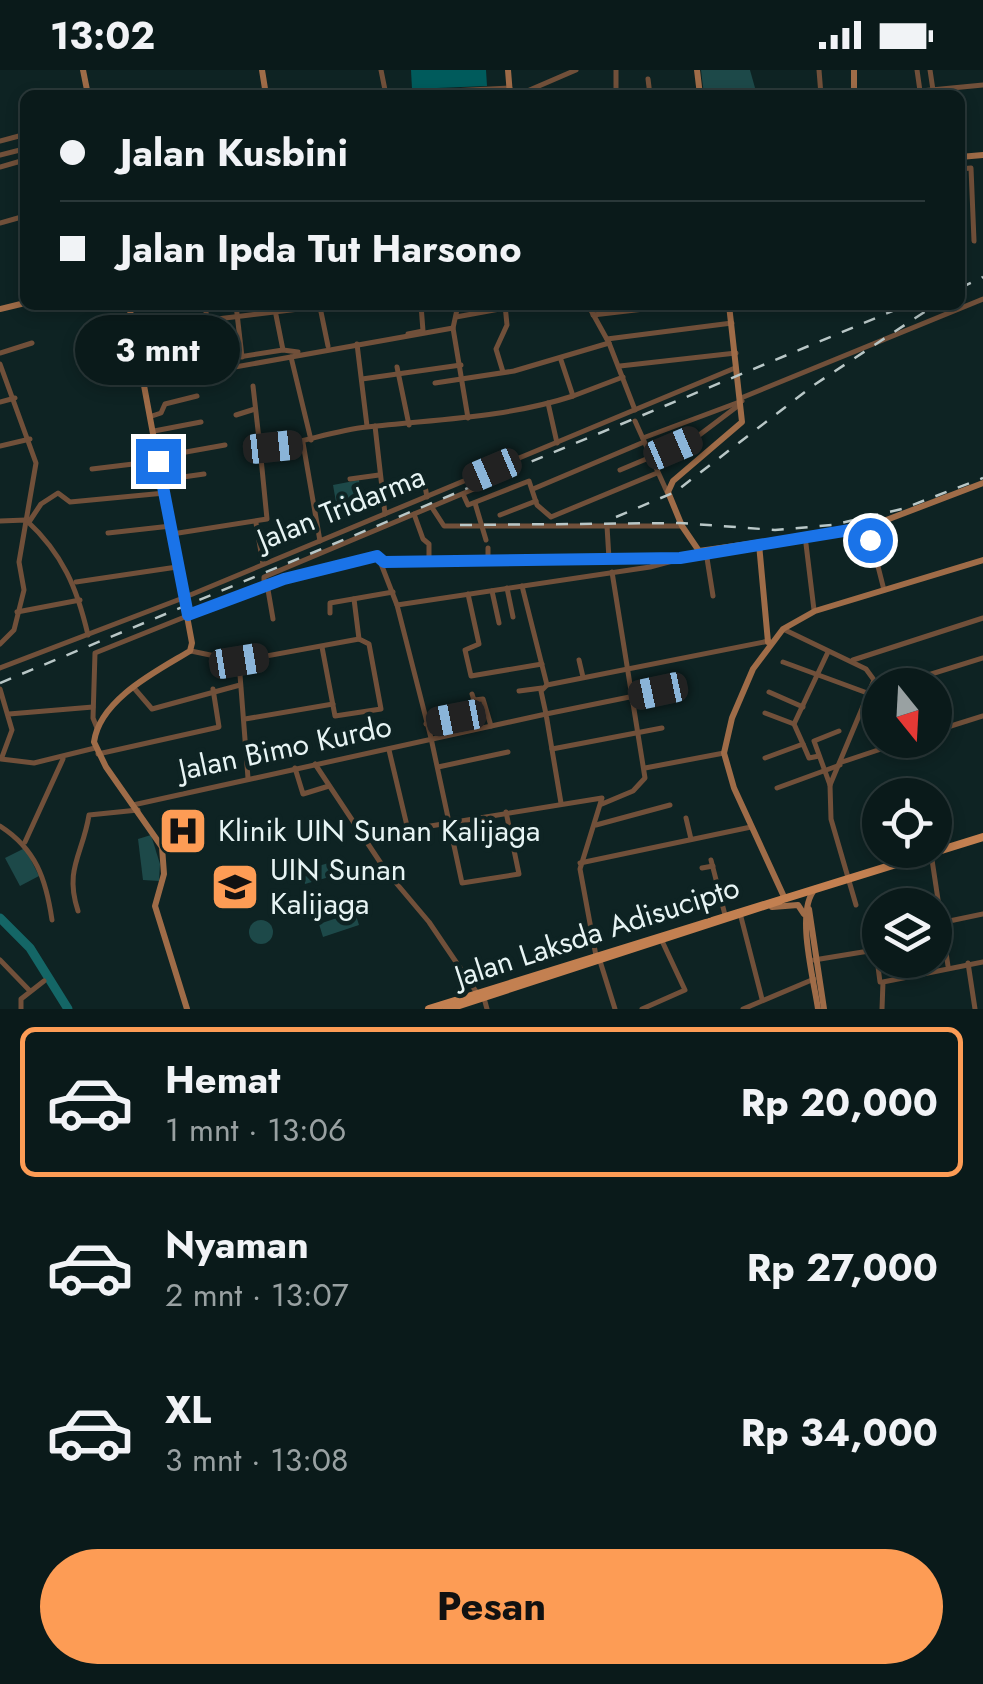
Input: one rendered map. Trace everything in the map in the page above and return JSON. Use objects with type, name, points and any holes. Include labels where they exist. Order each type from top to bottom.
[{"type":"main road","points":[[130,310],[188,615],[190,651],[134,688],[98,728],[96,751],[162,847],[164,874],[155,906],[188,1009]]},
{"type":"main road","points":[[731,310],[742,400],[739,427],[673,481],[668,495],[699,551],[868,527],[983,483]]},
{"type":"main road","points":[[759,544],[768,644]]},
{"type":"main road","points":[[806,920],[798,906],[782,901],[724,753],[732,718],[768,644],[783,629],[814,610],[983,560]]},
{"type":"main road","name":"Jalan Laksda Adisucipto","points":[[952,847],[983,837]]},
{"type":"main road","name":"Jalan Laksda Adisucipto","points":[[598,958],[662,941],[724,915],[806,898],[815,889],[883,868]]},
{"type":"main road","points":[[806,898],[821,1009]]},
{"type":"main road","points":[[806,898],[821,1009]]},
{"type":"main road","name":"Jalan Laksda Adisucipto","points":[[428,1009],[782,901]]},
{"type":"main road","name":"Jalan Laksda Adisucipto","points":[[448,1009],[480,996]]},
{"type":"street","points":[[530,90],[576,70]]},
{"type":"street","points":[[930,70],[933,90],[983,85]]},
{"type":"street","points":[[648,80],[649,90]]},
{"type":"street","points":[[0,141],[19,136]]},
{"type":"street","points":[[0,155],[20,150]]},
{"type":"street","points":[[965,169],[971,168],[974,240]]},
{"type":"street","points":[[207,310],[208,319]]},
{"type":"street","points":[[236,310],[242,357]]},
{"type":"street","points":[[275,310],[283,350]]},
{"type":"street","points":[[135,330],[305,310]]},
{"type":"street","points":[[320,310],[328,346]]},
{"type":"street","points":[[144,372],[424,331],[422,310]]},
{"type":"street","points":[[457,310],[453,328],[468,418]]},
{"type":"street","points":[[456,317],[490,310]]},
{"type":"street","points":[[503,372],[496,348],[507,325],[504,310]]},
{"type":"street","points":[[590,310],[620,366],[635,410]]},
{"type":"street","points":[[593,315],[636,310]]},
{"type":"street","points":[[533,488],[957,310]]},
{"type":"street","points":[[434,383],[561,360],[608,341],[732,323]]},
{"type":"street","points":[[146,383],[453,328]]},
{"type":"street","points":[[0,353],[32,343]]},
{"type":"street","points":[[357,344],[385,514]]},
{"type":"street","points":[[620,366],[736,353]]},
{"type":"street","points":[[290,356],[307,442],[320,542]]},
{"type":"street","points":[[561,360],[573,396]]},
{"type":"street","points":[[0,364],[30,439],[35,475],[18,562],[24,590],[20,612],[12,634],[0,644]]},
{"type":"street","points":[[362,379],[460,365]]},
{"type":"street","points":[[397,367],[409,425]]},
{"type":"street","name":"Jalan Tridarma","points":[[0,668],[184,598],[738,367]]},
{"type":"street","points":[[260,448],[307,442],[371,426],[468,418],[548,403],[623,377]]},
{"type":"street","points":[[108,533],[172,530],[267,517],[253,386]]},
{"type":"street","points":[[152,416],[160,414],[164,404],[197,396]]},
{"type":"street","points":[[0,402],[15,398]]},
{"type":"street","points":[[620,470],[700,436],[742,400]]},
{"type":"street","points":[[548,403],[557,443]]},
{"type":"street","points":[[236,414],[256,409]]},
{"type":"street","points":[[636,421],[668,495]]},
{"type":"street","points":[[154,432],[201,422]]},
{"type":"street","points":[[0,446],[30,439]]},
{"type":"street","points":[[92,469],[225,446]]},
{"type":"street","points":[[463,494],[468,506],[527,480],[536,501],[551,516],[657,473]]},
{"type":"street","points":[[146,484],[204,474]]},
{"type":"street","points":[[350,479],[379,474]]},
{"type":"street","points":[[423,475],[427,497]]},
{"type":"street","points":[[273,619],[264,576],[488,483]]},
{"type":"street","points":[[28,521],[37,508],[57,494],[70,502],[165,493]]},
{"type":"street","points":[[500,515],[536,501]]},
{"type":"street","points":[[475,503],[485,526],[488,560]]},
{"type":"street","points":[[432,506],[441,525],[448,526],[682,526]]},
{"type":"street","points":[[414,513],[422,539],[429,544],[429,561]]},
{"type":"street","points":[[0,521],[28,521]]},
{"type":"street","points":[[28,521],[76,582],[88,635]]},
{"type":"street","points":[[256,521],[263,564]]},
{"type":"street","points":[[608,526],[610,559]]},
{"type":"street","points":[[868,527],[884,590]]},
{"type":"street","points":[[806,544],[814,610]]},
{"type":"street","points":[[398,606],[612,572],[706,552],[713,596]]},
{"type":"street","points":[[98,728],[94,707],[95,653],[266,585],[377,556],[384,562],[680,558]]},
{"type":"street","name":"Jalan Bimo Kurdo","points":[[384,562],[431,738]]},
{"type":"street","points":[[76,582],[177,567]]},
{"type":"street","points":[[602,804],[642,784],[645,768],[612,572]]},
{"type":"street","points":[[522,586],[542,664],[561,803]]},
{"type":"street","points":[[507,588],[513,617]]},
{"type":"street","points":[[492,591],[500,622]]},
{"type":"street","points":[[330,613],[330,603],[393,592]]},
{"type":"street","points":[[468,594],[479,644],[465,650],[471,676],[542,664]]},
{"type":"street","points":[[354,599],[359,639]]},
{"type":"street","points":[[20,612],[80,600]]},
{"type":"street","points":[[851,661],[983,618]]},
{"type":"street","points":[[783,629],[862,668]]},
{"type":"street","points":[[190,651],[239,661],[359,639],[369,644],[382,707],[337,716],[322,647]]},
{"type":"street","points":[[520,691],[768,644]]},
{"type":"street","points":[[794,724],[828,652]]},
{"type":"street","points":[[951,668],[983,658]]},
{"type":"street","points":[[579,660],[583,678]]},
{"type":"street","points":[[239,661],[248,778]]},
{"type":"street","points":[[783,662],[862,691]]},
{"type":"street","points":[[134,688],[152,709],[213,689],[240,685]]},
{"type":"street","points":[[0,689],[11,734],[1,760],[34,762],[220,726],[213,689]]},
{"type":"street","name":"Jalan Bimo Kurdo","points":[[78,912],[71,876],[86,841],[89,815],[137,809],[148,800],[658,691]]},
{"type":"street","points":[[769,692],[803,707]]},
{"type":"street","points":[[472,694],[474,700],[482,699],[491,726]]},
{"type":"street","points":[[245,719],[332,704]]},
{"type":"street","points":[[9,714],[94,707]]},
{"type":"street","points":[[426,724],[486,712]]},
{"type":"street","points":[[766,712],[794,724],[810,758],[819,756]]},
{"type":"street","points":[[830,784],[862,713]]},
{"type":"street","points":[[952,726],[983,716]]},
{"type":"street","points":[[552,748],[662,728]]},
{"type":"street","points":[[839,731],[815,740],[830,784],[832,819],[856,905]]},
{"type":"street","points":[[431,738],[462,883],[514,876],[520,870],[506,812]]},
{"type":"street","points":[[765,758],[803,744]]},
{"type":"street","points":[[389,749],[408,830]]},
{"type":"street","points":[[438,767],[508,752]]},
{"type":"street","points":[[645,768],[724,753]]},
{"type":"street","points":[[777,788],[862,756]]},
{"type":"street","points":[[25,842],[64,759]]},
{"type":"street","points":[[314,764],[487,1009]]},
{"type":"street","points":[[295,768],[303,794],[328,786]]},
{"type":"street","points":[[363,837],[599,798],[602,804],[596,825],[580,863],[598,958],[614,1008]]},
{"type":"street","points":[[596,825],[670,805]]},
{"type":"street","points":[[686,818],[691,840]]},
{"type":"street","points":[[0,826],[25,842],[45,880],[52,920]]},
{"type":"street","points":[[580,863],[751,827]]},
{"type":"street","points":[[702,868],[712,863],[724,915]]},
{"type":"street","points":[[952,920],[983,914]]},
{"type":"street","points":[[741,916],[762,999]]},
{"type":"street","points":[[642,1009],[685,990],[662,941]]},
{"type":"street","points":[[814,960],[862,952]]},
{"type":"street","points":[[0,960],[30,992]]},
{"type":"street","points":[[952,965],[983,962]]},
{"type":"street","points":[[968,963],[975,1009]]},
{"type":"street","points":[[879,978],[882,1009]]},
{"type":"street","points":[[880,984],[903,978]]},
{"type":"street","points":[[743,1009],[814,979]]},
{"type":"street","points":[[22,1009],[21,999],[44,982]]},
{"type":"shaded area","points":[[411,70],[486,70],[487,86],[412,89]]},
{"type":"shaded area","points":[[701,70],[750,70],[756,90],[703,90]]},
{"type":"shaded area","points":[[359,480],[362,504],[337,508],[333,485]]},
{"type":"shaded area","points":[[151,835],[160,864],[159,881],[143,880],[138,839]]},
{"type":"shaded area","points":[[25,848],[39,876],[20,886],[5,858]]},
{"type":"shaded area","points":[[332,862],[336,875],[305,884],[301,871]]},
{"type":"shaded area","points":[[355,912],[359,925],[323,937],[319,924]]},
{"type":"shaded area","points":[[261,920],[273,932],[261,944],[249,932]]},
{"type":"waterway","points":[[0,918],[30,948],[68,1009]]},
{"type":"railway","points":[[965,286],[983,277]]},
{"type":"railway","points":[[0,683],[895,310]]},
{"type":"railway","points":[[616,517],[675,492],[814,385],[927,310]]},
{"type":"railway","points":[[460,525],[680,523],[775,530],[832,525],[902,509],[983,478]]},
{"type":"place","name":"Klinik UIN Sunan Kalijaga","points":[[183,831]]},
{"type":"place","name":"UIN Sunan Kalijaga","points":[[235,887]]},
{"type":"route","points":[[158,461],[188,615],[264,585],[377,556],[384,562],[691,558],[706,552],[868,527],[870,540]]}]
